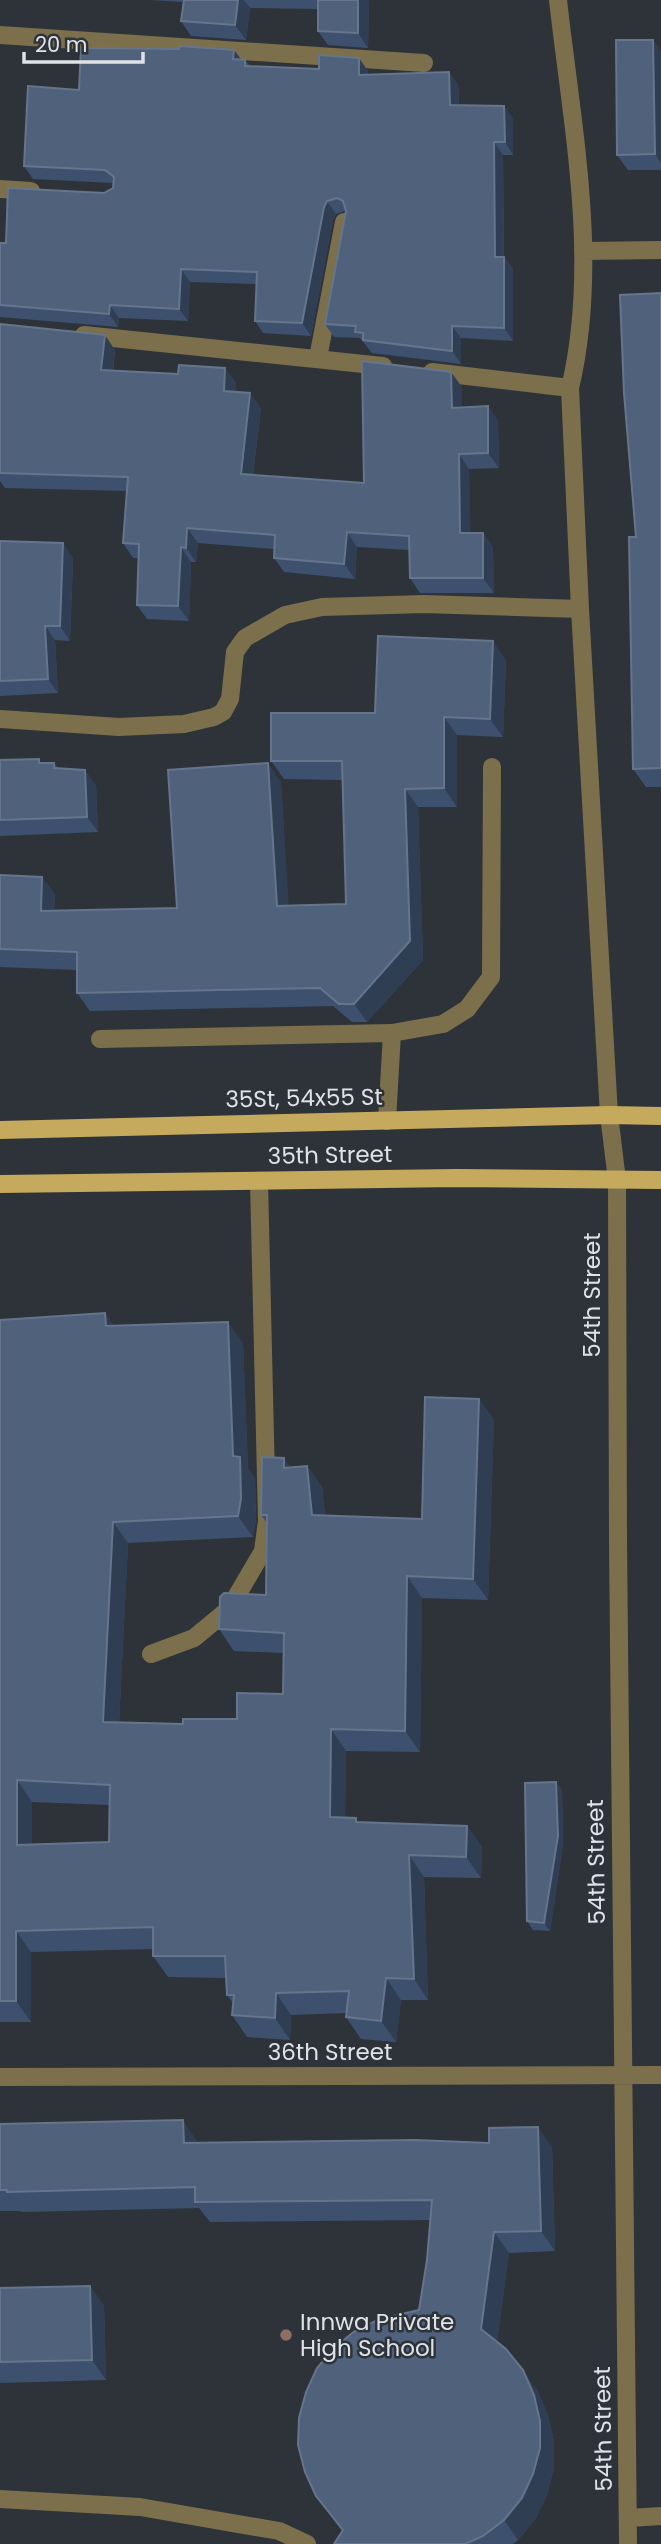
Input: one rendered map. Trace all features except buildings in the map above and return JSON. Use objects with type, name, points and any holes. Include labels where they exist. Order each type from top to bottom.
[{"type":"main road","name":"35St, 54x55 St","points":[[0,1130],[661,1116]]},
{"type":"main road","name":"35th Street","points":[[0,1184],[457,1178],[661,1180]]},
{"type":"street","name":"54th Street","points":[[558,0],[580,195],[583,251],[579,329],[570,388],[580,609],[610,1115],[617,1180],[628,2544]]},
{"type":"street","points":[[0,35],[424,63]]},
{"type":"street","points":[[0,189],[50,191]]},
{"type":"street","points":[[318,358],[344,222]]},
{"type":"street","points":[[583,251],[661,250]]},
{"type":"street","points":[[65,333],[318,358],[570,388]]},
{"type":"street","points":[[0,719],[119,727],[184,724],[214,717],[223,712],[230,699],[235,652],[245,638],[285,615],[322,607],[424,604],[580,609]]},
{"type":"street","points":[[100,1038],[392,1032],[443,1024],[467,1009],[491,977],[492,767]]},
{"type":"street","points":[[387,1121],[392,1032]]},
{"type":"street","points":[[151,1654],[194,1638],[229,1609],[264,1551],[267,1521],[259,1181]]},
{"type":"street","name":"36th Street","points":[[0,2077],[661,2075]]},
{"type":"street","points":[[0,2499],[140,2507],[279,2531],[307,2544]]},
{"type":"street","points":[[629,2518],[661,2516]]},
{"type":"place","name":"Innwa Private High School","points":[[286,2335]]}]
